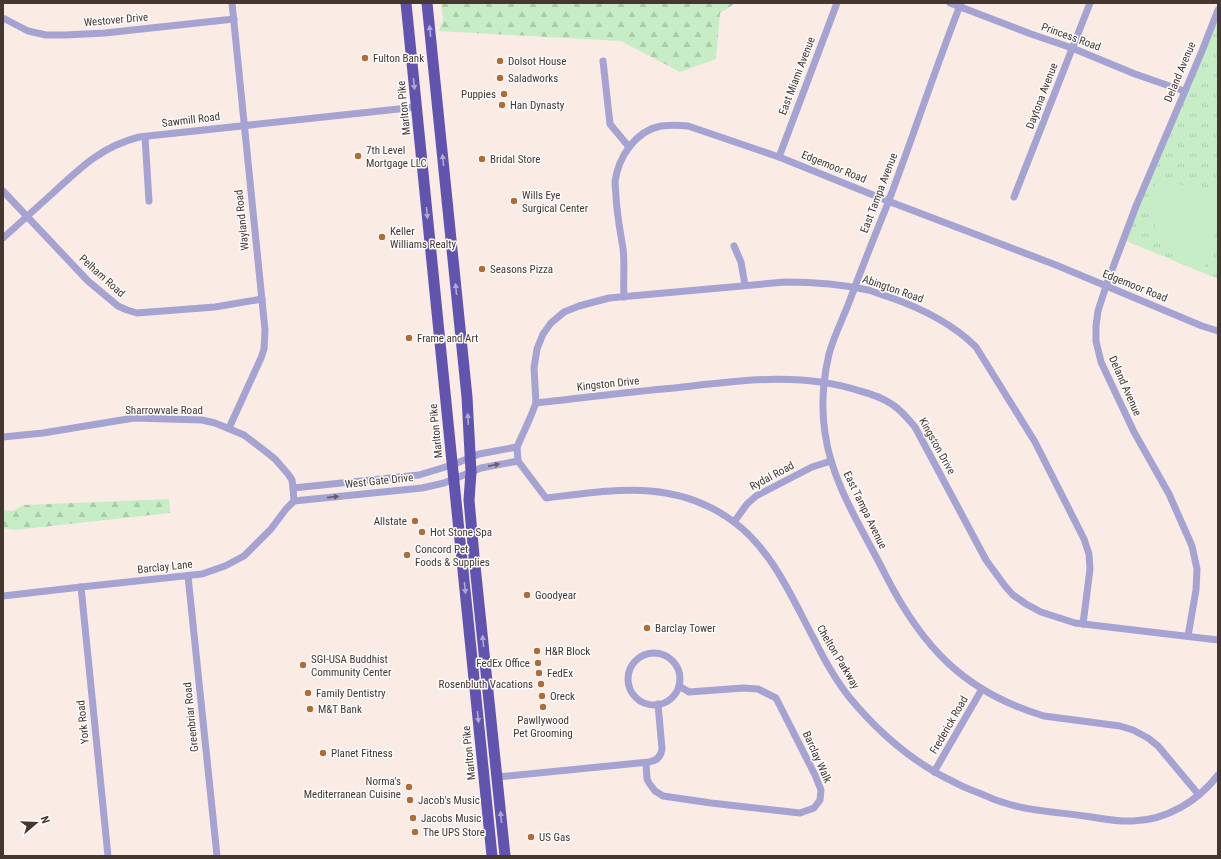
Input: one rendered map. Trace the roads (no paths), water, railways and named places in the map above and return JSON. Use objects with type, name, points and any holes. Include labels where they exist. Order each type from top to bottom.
[{"type":"highway","name":"Marlton Pike","points":[[406,3],[416,107],[463,475],[492,856]]},
{"type":"highway","name":"Marlton Pike","points":[[427,3],[467,397],[461,461],[470,500],[474,556],[505,856]]},
{"type":"street","name":"Wayland Road","points":[[229,428],[261,358],[264,349],[265,330],[232,3]]},
{"type":"street","name":"East Miami Avenue","points":[[779,157],[836,3]]},
{"type":"street","name":"Princess Road","points":[[950,3],[960,5],[1135,74],[1184,91]]},
{"type":"street","name":"Daytona Avenue","points":[[1014,197],[1090,3]]},
{"type":"street","name":"East Tampa Avenue","points":[[960,5],[830,354],[824,383],[823,401],[825,432],[831,461],[842,492],[899,600],[917,629],[938,655],[954,670],[982,689],[1009,703],[1044,716],[1120,726],[1133,730],[1148,738],[1158,746],[1199,795]]},
{"type":"street","name":"Deland Avenue","points":[[1188,636],[1196,590],[1197,569],[1192,546],[1169,494],[1134,432],[1101,362],[1096,342],[1096,326],[1098,311],[1106,286],[1136,206],[1218,10]]},
{"type":"street","name":"Westover Drive","points":[[3,18],[28,31],[46,35],[105,33],[234,19]]},
{"type":"street","points":[[603,61],[610,124],[629,147]]},
{"type":"street","name":"Sawmill Road","points":[[3,238],[80,168],[97,155],[124,141],[244,125],[416,107]]},
{"type":"street","name":"Edgemoor Road","points":[[624,297],[623,250],[617,211],[615,183],[619,166],[629,147],[634,141],[660,126],[675,125],[688,126],[779,157],[888,201],[1049,262],[1202,326],[1218,331]]},
{"type":"street","points":[[145,137],[149,201]]},
{"type":"street","name":"Pelham Road","points":[[3,191],[88,281],[118,306],[127,310],[137,313],[215,307],[262,300]]},
{"type":"street","points":[[734,246],[741,262],[746,285]]},
{"type":"street","name":"Abington Road","points":[[536,403],[534,368],[537,349],[543,334],[551,323],[564,312],[578,306],[608,298],[746,285],[807,282],[870,291],[910,304],[943,321],[966,337],[976,347],[1035,442],[1084,539],[1089,554],[1090,569],[1083,624]]},
{"type":"street","name":"Kingston Drive","points":[[536,403],[752,380],[799,379],[847,386],[879,396],[905,415],[915,427],[986,560],[1004,586],[1026,604],[1041,612],[1064,620],[1083,624],[1218,640]]},
{"type":"street","points":[[518,454],[536,403]]},
{"type":"street","name":"Sharrowvale Road","points":[[3,437],[43,433],[134,418],[202,420],[215,423],[244,435],[266,450],[292,480],[294,494]]},
{"type":"street","points":[[461,461],[479,454],[518,454]]},
{"type":"street","points":[[463,475],[518,454]]},
{"type":"street","name":"Chelton Parkway","points":[[518,454],[546,498],[615,490],[655,490],[691,499],[734,522],[753,539],[765,553],[778,573],[828,665],[849,697],[895,744],[934,772],[956,784],[1002,803],[1023,808],[1134,821],[1163,816],[1177,810],[1199,795],[1218,775]]},
{"type":"street","name":"West Gate Drive","points":[[294,494],[419,476],[461,461]]},
{"type":"street","name":"Rydal Road","points":[[734,522],[747,504],[756,496],[812,467],[831,461]]},
{"type":"street","name":"West Gate Drive","points":[[294,494],[422,488],[444,483],[463,475]]},
{"type":"street","name":"Barclay Lane","points":[[3,596],[188,576],[202,574],[225,566],[244,556],[271,529],[286,509],[294,494]]},
{"type":"street","name":"Greenbriar Road","points":[[188,576],[217,856]]},
{"type":"street","name":"York Road","points":[[81,587],[108,856]]},
{"type":"street","points":[[657,653],[667,656],[675,663],[680,676],[677,691],[667,701],[658,704],[648,704],[642,701],[635,695],[629,684],[629,674],[633,664],[644,656],[657,653]]},
{"type":"street","name":"Barclay Walk","points":[[646,762],[647,779],[649,784],[663,796],[800,813],[814,808],[820,800],[820,790],[815,775],[776,698],[758,689],[743,688],[689,692],[679,686]]},
{"type":"street","name":"Frederick Road","points":[[934,772],[982,689]]},
{"type":"street","points":[[497,777],[656,760],[662,748],[658,704]]},
{"type":"place","name":"Fulton Bank","points":[[365,58]]},
{"type":"place","name":"Dolsot House","points":[[500,61]]},
{"type":"place","name":"Saladworks","points":[[500,78]]},
{"type":"place","name":"Puppies","points":[[504,94]]},
{"type":"place","name":"Han Dynasty","points":[[502,105]]},
{"type":"place","name":"7th Level Mortgage LLC","points":[[358,156]]},
{"type":"place","name":"Bridal Store","points":[[482,159]]},
{"type":"place","name":"Wills Eye Surgical Center","points":[[514,201]]},
{"type":"place","name":"Keller Williams Realty","points":[[382,237]]},
{"type":"place","name":"Seasons Pizza","points":[[482,269]]},
{"type":"place","name":"Frame and Art","points":[[409,338]]},
{"type":"place","name":"Allstate","points":[[415,521]]},
{"type":"place","name":"Hot Stone Spa","points":[[422,532]]},
{"type":"place","name":"Concord Pet Foods & Supplies","points":[[407,555]]},
{"type":"place","name":"Goodyear","points":[[527,595]]},
{"type":"place","name":"Barclay Tower","points":[[647,628]]},
{"type":"place","name":"H&R Block","points":[[537,651]]},
{"type":"place","name":"FedEx Office","points":[[538,663]]},
{"type":"place","name":"SGI-USA Buddhist Community Center","points":[[303,665]]},
{"type":"place","name":"FedEx","points":[[539,673]]},
{"type":"place","name":"Rosenbluth Vacations","points":[[541,684]]},
{"type":"place","name":"Family Dentistry","points":[[308,693]]},
{"type":"place","name":"Oreck","points":[[542,696]]},
{"type":"place","name":"Pawllywood Pet Grooming","points":[[543,707]]},
{"type":"place","name":"M&T Bank","points":[[310,709]]},
{"type":"place","name":"Planet Fitness","points":[[323,753]]},
{"type":"place","name":"Norma's Mediterranean Cuisine","points":[[409,787]]},
{"type":"place","name":"Jacob's Music","points":[[410,800]]},
{"type":"place","name":"Jacobs Music","points":[[413,818]]},
{"type":"place","name":"The UPS Store","points":[[415,832]]},
{"type":"place","name":"US Gas","points":[[531,837]]}]
